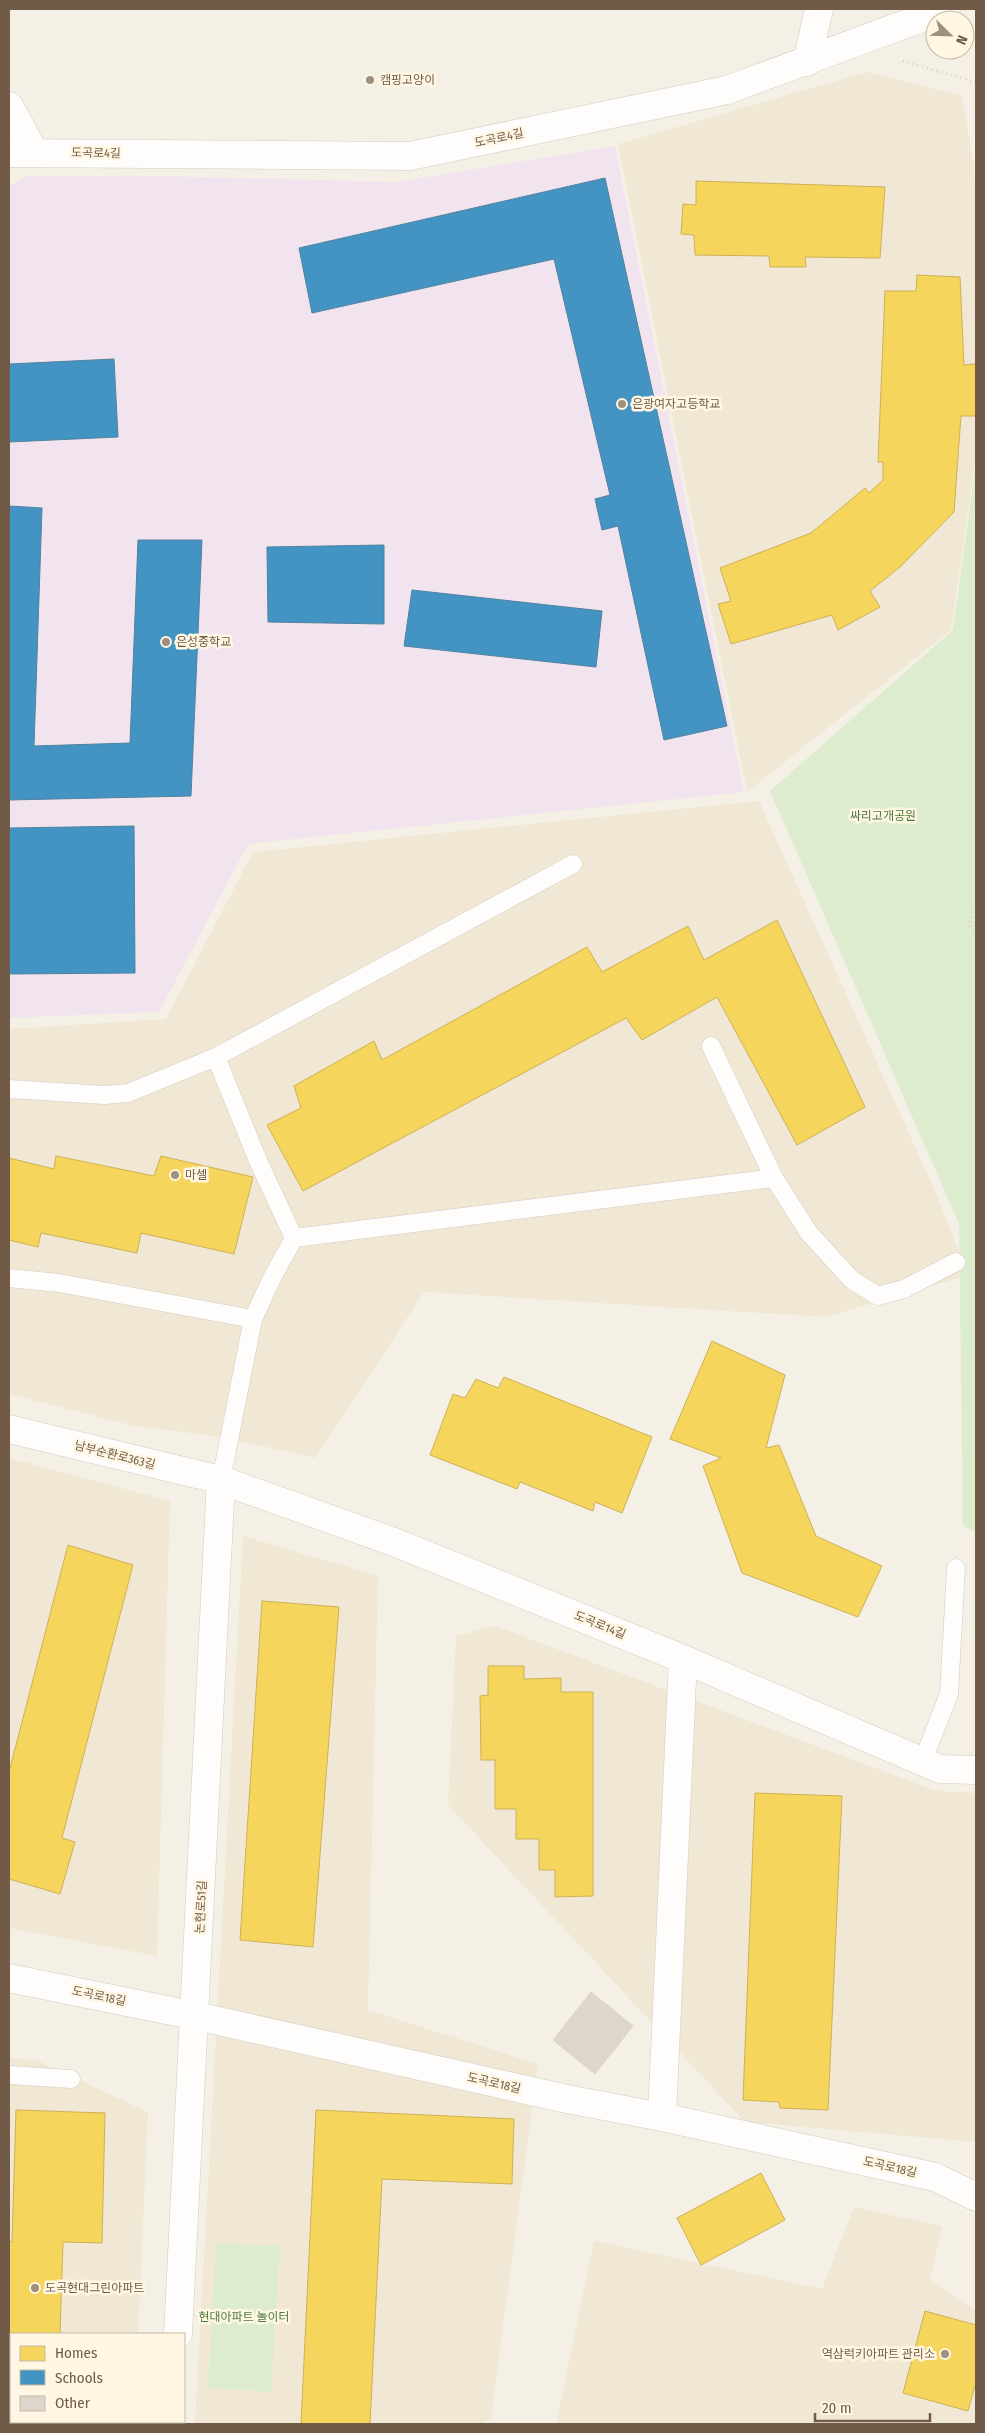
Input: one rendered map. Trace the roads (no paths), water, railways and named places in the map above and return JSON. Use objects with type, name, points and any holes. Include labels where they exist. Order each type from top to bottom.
[{"type":"street","points":[[807,62],[819,9]]},
{"type":"street","name":"도곡로4길","points":[[22,152],[410,156],[727,90],[946,9]]},
{"type":"street","points":[[9,106],[22,152]]},
{"type":"street","name":"남부순환로363길","points":[[9,1429],[221,1480]]},
{"type":"street","name":"도곡로14길","points":[[221,1480],[394,1542],[683,1659],[922,1763],[940,1769],[976,1770]]},
{"type":"street","name":"논현로51길","points":[[178,2333],[196,2016],[221,1480]]},
{"type":"street","points":[[662,2117],[683,1659]]},
{"type":"street","name":"도곡로18길","points":[[9,1978],[196,2016],[567,2100],[662,2117],[935,2177],[976,2197]]},
{"type":"lane","points":[[9,1089],[104,1095],[128,1093],[216,1058],[573,864]]},
{"type":"lane","points":[[711,1046],[774,1178],[809,1233],[852,1280],[878,1296],[904,1289],[956,1262]]},
{"type":"lane","points":[[216,1058],[259,1163],[294,1238]]},
{"type":"lane","points":[[294,1238],[774,1178]]},
{"type":"lane","points":[[221,1480],[253,1319],[273,1276],[294,1238]]},
{"type":"lane","points":[[9,1278],[59,1283],[253,1319]]},
{"type":"lane","points":[[922,1763],[949,1694],[956,1568]]},
{"type":"lane","points":[[9,2075],[71,2079]]},
{"type":"place","name":"캠핑고양이","points":[[370,80]]},
{"type":"place","name":"은광여자고등학교","points":[[622,404]]},
{"type":"place","name":"은성중학교","points":[[166,642]]},
{"type":"place","name":"마셀","points":[[175,1175]]},
{"type":"place","name":"도곡현대그린아파트","points":[[35,2288]]},
{"type":"place","name":"역삼럭키아파트 관리소","points":[[945,2354]]},
{"type":"park label","name":"싸리고개공원","points":[[883,816]]},
{"type":"park label","name":"현대아파트 놀이터","points":[[244,2317]]}]
